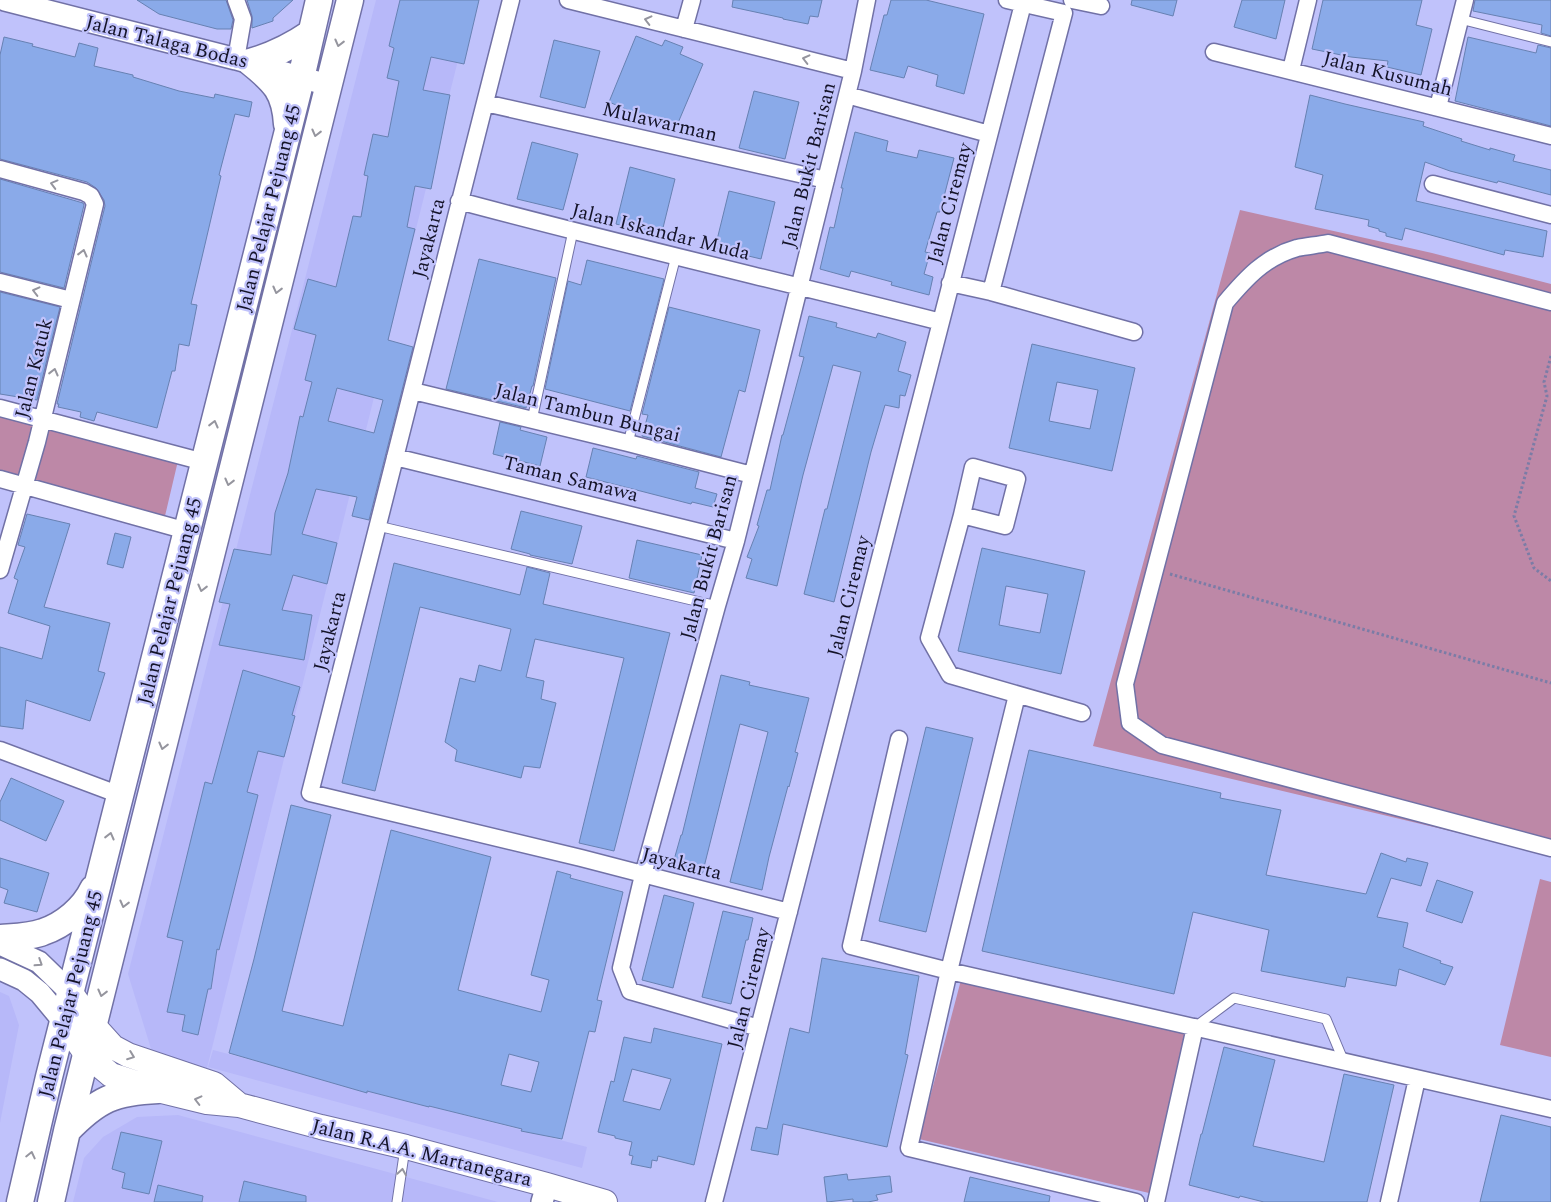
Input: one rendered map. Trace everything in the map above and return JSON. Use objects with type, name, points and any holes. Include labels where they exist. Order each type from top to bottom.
[{"type":"main road","name":"Jalan Pelajar Pejuang 45","points":[[20,1202],[319,0]]},
{"type":"main road","name":"Jalan Pelajar Pejuang 45","points":[[51,1202],[86,1054],[350,0]]},
{"type":"main road","points":[[243,60],[263,59],[296,44],[311,33]]},
{"type":"main road","points":[[243,60],[268,76],[280,92],[286,112],[287,133]]},
{"type":"main road","points":[[0,938],[44,932],[69,919],[89,898],[101,872]]},
{"type":"main road","name":"Jalan R.A.A. Martanegara","points":[[71,993],[94,1026],[114,1047],[128,1055],[214,1084],[239,1104]]},
{"type":"main road","name":"Jalan R.A.A. Martanegara","points":[[64,1022],[86,1054],[111,1075],[158,1090],[208,1102],[239,1104],[321,1127],[406,1147],[545,1193],[605,1202]]},
{"type":"main road","points":[[67,1131],[86,1112],[114,1096],[133,1091],[158,1090]]},
{"type":"street","name":"Jalan Talaga Bodas","points":[[5,0],[243,60],[328,85]]},
{"type":"street","points":[[236,0],[243,19],[243,60]]},
{"type":"street","name":"Jayakarta","points":[[512,0],[459,201],[413,391],[310,793],[581,858],[789,912]]},
{"type":"street","points":[[568,0],[853,71]]},
{"type":"street","points":[[684,30],[692,0]]},
{"type":"street","name":"Jalan Bukit Barisan","points":[[759,1028],[630,991],[621,968],[643,875],[736,541],[853,71],[867,0]]},
{"type":"street","points":[[1006,0],[1068,7],[1101,6]]},
{"type":"street","points":[[1291,70],[1308,0]]},
{"type":"street","points":[[1438,107],[1465,0]]},
{"type":"street","name":"Jalan Ciremay","points":[[714,1202],[1023,2]]},
{"type":"street","points":[[991,292],[1068,7]]},
{"type":"street","name":"Jalan Kusumah","points":[[1214,52],[1551,136]]},
{"type":"street","points":[[847,95],[989,134]]},
{"type":"street","name":"Mulawarman","points":[[485,103],[826,180]]},
{"type":"street","name":"Jalan Katuk","points":[[0,169],[84,192],[91,196],[95,204],[25,486],[0,570]]},
{"type":"street","points":[[1432,184],[1551,215]]},
{"type":"street","name":"Jalan Iskandar Muda","points":[[459,201],[941,322]]},
{"type":"street","points":[[1551,302],[1328,243],[1297,248],[1270,259],[1245,279],[1225,303],[1125,684],[1130,724],[1162,745],[1551,848]]},
{"type":"street","points":[[0,282],[72,300]]},
{"type":"street","points":[[950,282],[1134,332]]},
{"type":"street","name":"Jalan Tambun Bungai","points":[[413,391],[752,475]]},
{"type":"street","points":[[0,408],[204,462]]},
{"type":"street","name":"Taman Samawa","points":[[395,457],[736,541]]},
{"type":"street","points":[[0,479],[187,531]]},
{"type":"street","points":[[962,515],[929,638],[950,675],[1082,712]]},
{"type":"street","points":[[1017,695],[949,971],[909,1148],[1136,1202]]},
{"type":"street","points":[[899,739],[852,946],[949,971],[1551,1109]]},
{"type":"street","points":[[0,750],[120,795]]},
{"type":"street","points":[[0,944],[40,962],[71,993]]},
{"type":"street","points":[[0,970],[24,980],[40,993],[64,1022]]},
{"type":"street","points":[[1156,1202],[1195,1027]]},
{"type":"street","points":[[1389,1202],[1418,1078]]},
{"type":"lane","points":[[1460,19],[1551,42]]},
{"type":"lane","points":[[532,420],[573,231]]},
{"type":"lane","points":[[628,443],[676,256]]},
{"type":"lane","points":[[378,526],[717,606]]},
{"type":"lane","points":[[1195,1027],[1234,998],[1326,1019],[1344,1062]]},
{"type":"lane","points":[[397,1202],[406,1147]]},
{"type":"path","points":[[1551,356],[1544,382],[1547,396],[1514,516],[1534,568],[1551,581]]},
{"type":"path","points":[[1155,570],[1551,683]]},
{"type":"shaded area","points":[[376,0],[473,0],[207,1068],[152,1052],[128,974]]},
{"type":"shaded area","points":[[1240,210],[1432,253],[1551,284],[1551,855],[1093,746]]},
{"type":"shaded area","points":[[0,405],[181,448],[165,516],[0,472]]},
{"type":"shaded area","points":[[1540,879],[1551,882],[1551,1057],[1500,1045]]},
{"type":"shaded area","points":[[961,980],[1186,1031],[1149,1193],[919,1139]]},
{"type":"shaded area","points":[[0,992],[9,996],[19,1025],[0,1123]]},
{"type":"shaded area","points":[[213,1050],[587,1147],[582,1168],[208,1067]]},
{"type":"shaded area","points":[[178,1115],[498,1202],[73,1202],[84,1158],[103,1137],[137,1117]]},
{"type":"building","points":[[137,0],[226,0],[233,20],[231,29],[217,29],[159,14]]},
{"type":"building","points":[[247,0],[293,0],[273,18],[273,21],[252,28],[252,16]]},
{"type":"building","points":[[400,0],[479,0],[464,64],[431,57],[423,90],[450,95],[431,189],[415,186],[407,227],[415,229],[388,340],[413,347],[369,520],[352,516],[357,497],[316,489],[302,534],[337,543],[327,584],[293,575],[282,610],[312,615],[304,660],[219,645],[230,604],[219,602],[234,549],[271,555],[275,513],[288,473],[300,416],[303,417],[312,382],[305,380],[316,335],[294,329],[308,279],[336,287],[353,216],[361,217],[368,176],[364,175],[373,134],[388,137],[399,81],[387,78],[394,48],[389,46]],"holes":[[[337,388],[383,400],[374,433],[328,421]]]},
{"type":"building","points":[[733,0],[822,0],[818,17],[810,16],[808,24],[732,7]]},
{"type":"building","points":[[891,0],[926,0],[984,14],[964,94],[936,86],[938,75],[908,66],[904,78],[870,70],[884,15],[887,15]]},
{"type":"building","points":[[1132,0],[1177,0],[1173,16],[1131,5]]},
{"type":"building","points":[[1242,0],[1285,0],[1276,39],[1234,27]]},
{"type":"building","points":[[1323,0],[1422,0],[1416,25],[1432,29],[1421,75],[1387,67],[1388,61],[1351,57],[1312,49]]},
{"type":"building","points":[[1475,0],[1551,0],[1551,36],[1541,33],[1542,25],[1473,11]]},
{"type":"building","points":[[636,36],[662,46],[665,40],[683,47],[680,54],[703,64],[675,130],[609,102]]},
{"type":"building","points":[[4,37],[75,57],[79,43],[98,48],[94,66],[133,75],[133,77],[179,91],[214,98],[215,94],[252,102],[249,117],[235,114],[219,175],[221,176],[191,304],[197,305],[189,346],[179,344],[175,371],[172,371],[157,428],[97,412],[94,421],[80,417],[81,412],[58,407],[59,404],[57,404],[105,206],[104,200],[96,188],[87,182],[0,159],[0,55]]},
{"type":"building","points":[[1468,37],[1536,53],[1538,45],[1551,48],[1551,126],[1455,101]]},
{"type":"building","points":[[554,40],[600,51],[585,108],[540,97]]},
{"type":"building","points":[[754,91],[799,102],[785,159],[739,148]]},
{"type":"building","points":[[1310,95],[1424,122],[1423,126],[1462,139],[1461,141],[1515,155],[1513,161],[1551,170],[1551,195],[1450,171],[1425,162],[1416,201],[1547,231],[1543,257],[1505,250],[1504,255],[1405,228],[1402,240],[1386,236],[1386,233],[1379,231],[1379,229],[1368,226],[1369,220],[1315,209],[1323,175],[1295,167]]},
{"type":"building","points":[[855,132],[888,141],[886,151],[917,158],[919,150],[954,158],[940,212],[937,212],[925,252],[930,253],[924,274],[933,277],[929,295],[891,285],[892,282],[851,271],[849,277],[820,269],[830,227],[834,228],[843,188],[841,188]]},
{"type":"building","points":[[532,142],[578,154],[563,210],[517,199]]},
{"type":"building","points":[[630,167],[675,179],[661,236],[616,224]]},
{"type":"building","points":[[0,179],[83,203],[64,288],[0,272]]},
{"type":"building","points":[[729,191],[775,202],[761,259],[715,248]]},
{"type":"building","points":[[479,259],[556,278],[533,386],[526,408],[446,389]]},
{"type":"building","points":[[587,260],[664,279],[630,411],[545,389],[568,281],[581,285]]},
{"type":"building","points":[[0,292],[60,307],[37,400],[0,394]]},
{"type":"building","points":[[669,307],[760,330],[745,392],[739,390],[721,457],[642,436],[648,415],[642,414]]},
{"type":"building","points":[[809,316],[837,323],[836,327],[876,338],[878,333],[906,342],[898,371],[911,375],[905,396],[900,395],[899,408],[885,405],[871,452],[834,602],[804,594],[861,372],[833,365],[803,475],[777,586],[746,578],[752,559],[747,557],[759,526],[757,525],[767,490],[770,490],[782,435],[804,357],[799,356]]},
{"type":"building","points":[[1032,344],[1135,368],[1112,471],[1009,448]],"holes":[[[1057,382],[1098,390],[1090,429],[1049,421]]]},
{"type":"building","points":[[500,422],[521,427],[520,430],[547,437],[540,466],[493,454]]},
{"type":"building","points":[[593,448],[636,459],[637,456],[699,472],[695,488],[717,494],[713,507],[692,502],[691,504],[586,477]]},
{"type":"building","points":[[521,511],[582,526],[572,564],[511,549]]},
{"type":"building","points":[[27,514],[70,524],[44,607],[110,623],[98,671],[105,673],[90,721],[26,700],[23,729],[0,726],[0,647],[42,659],[50,626],[8,613],[18,580],[14,578],[25,547],[18,545]]},
{"type":"building","points":[[115,533],[131,537],[123,568],[107,564]]},
{"type":"building","points":[[637,540],[702,555],[694,593],[629,578]]},
{"type":"building","points":[[982,548],[1085,571],[1061,674],[958,651]],"holes":[[[1006,586],[1048,594],[1040,633],[999,625]]]},
{"type":"building","points":[[394,563],[520,595],[527,567],[550,573],[543,604],[670,633],[614,851],[579,843],[624,658],[535,639],[526,677],[544,681],[541,699],[556,703],[540,768],[524,766],[521,778],[455,761],[457,750],[445,742],[460,678],[475,682],[479,665],[501,671],[511,629],[420,607],[375,791],[342,783]]},
{"type":"building","points":[[243,670],[300,687],[292,715],[295,716],[284,757],[258,751],[247,792],[258,795],[219,950],[217,949],[211,989],[208,989],[198,1035],[182,1031],[185,1015],[167,1012],[183,941],[167,937],[205,782],[212,784]]},
{"type":"building","points":[[721,675],[750,682],[749,685],[809,698],[795,752],[798,753],[769,857],[762,890],[730,882],[768,732],[740,724],[702,875],[672,867],[682,835]]},
{"type":"building","points":[[926,727],[973,738],[926,932],[879,921]]},
{"type":"building","points":[[1029,750],[1221,793],[1220,798],[1281,810],[1266,875],[1366,894],[1381,853],[1406,862],[1407,858],[1428,863],[1421,886],[1391,878],[1377,917],[1408,923],[1403,947],[1453,967],[1445,985],[1399,969],[1396,986],[1347,977],[1345,987],[1261,971],[1269,930],[1193,912],[1174,994],[982,951]]},
{"type":"building","points":[[11,778],[64,801],[46,841],[0,820],[0,802]]},
{"type":"building","points":[[291,805],[331,815],[282,1011],[343,1026],[391,830],[491,857],[458,990],[541,1012],[549,980],[531,975],[557,871],[571,875],[570,878],[623,892],[597,1000],[602,1001],[595,1032],[589,1031],[562,1139],[521,1131],[522,1129],[367,1091],[367,1093],[229,1053]],"holes":[[[509,1054],[539,1062],[531,1092],[501,1085]]]},
{"type":"building","points":[[0,858],[49,873],[37,912],[4,903],[8,890],[0,887]]},
{"type":"building","points":[[1437,880],[1473,892],[1462,923],[1426,911]]},
{"type":"building","points":[[664,895],[694,903],[673,988],[642,980]]},
{"type":"building","points":[[723,911],[753,918],[731,1004],[702,997]]},
{"type":"building","points":[[822,958],[919,976],[905,1054],[908,1055],[887,1147],[783,1124],[778,1155],[751,1150],[756,1127],[767,1129],[790,1028],[809,1033]]},
{"type":"building","points":[[654,1028],[722,1044],[694,1165],[658,1156],[657,1161],[652,1160],[651,1168],[631,1164],[633,1156],[629,1155],[632,1142],[598,1132],[611,1081],[614,1082],[624,1037],[651,1043]],"holes":[[[632,1069],[671,1079],[660,1110],[623,1101]]]},
{"type":"building","points":[[1224,1047],[1275,1060],[1253,1146],[1324,1162],[1344,1074],[1394,1085],[1367,1202],[1264,1202],[1240,1196],[1239,1198],[1189,1185]]},
{"type":"building","points":[[1501,1115],[1551,1127],[1551,1202],[1480,1202]]},
{"type":"building","points":[[121,1132],[162,1141],[149,1194],[122,1188],[125,1173],[112,1169]]},
{"type":"building","points":[[847,1174],[848,1180],[890,1176],[892,1192],[876,1195],[878,1200],[868,1202],[853,1202],[853,1199],[827,1202],[824,1177]]},
{"type":"building","points":[[970,1177],[1050,1196],[1049,1202],[964,1202]]},
{"type":"building","points":[[244,1181],[306,1196],[306,1202],[239,1202]]},
{"type":"building","points":[[158,1185],[203,1196],[202,1202],[154,1202]]}]
